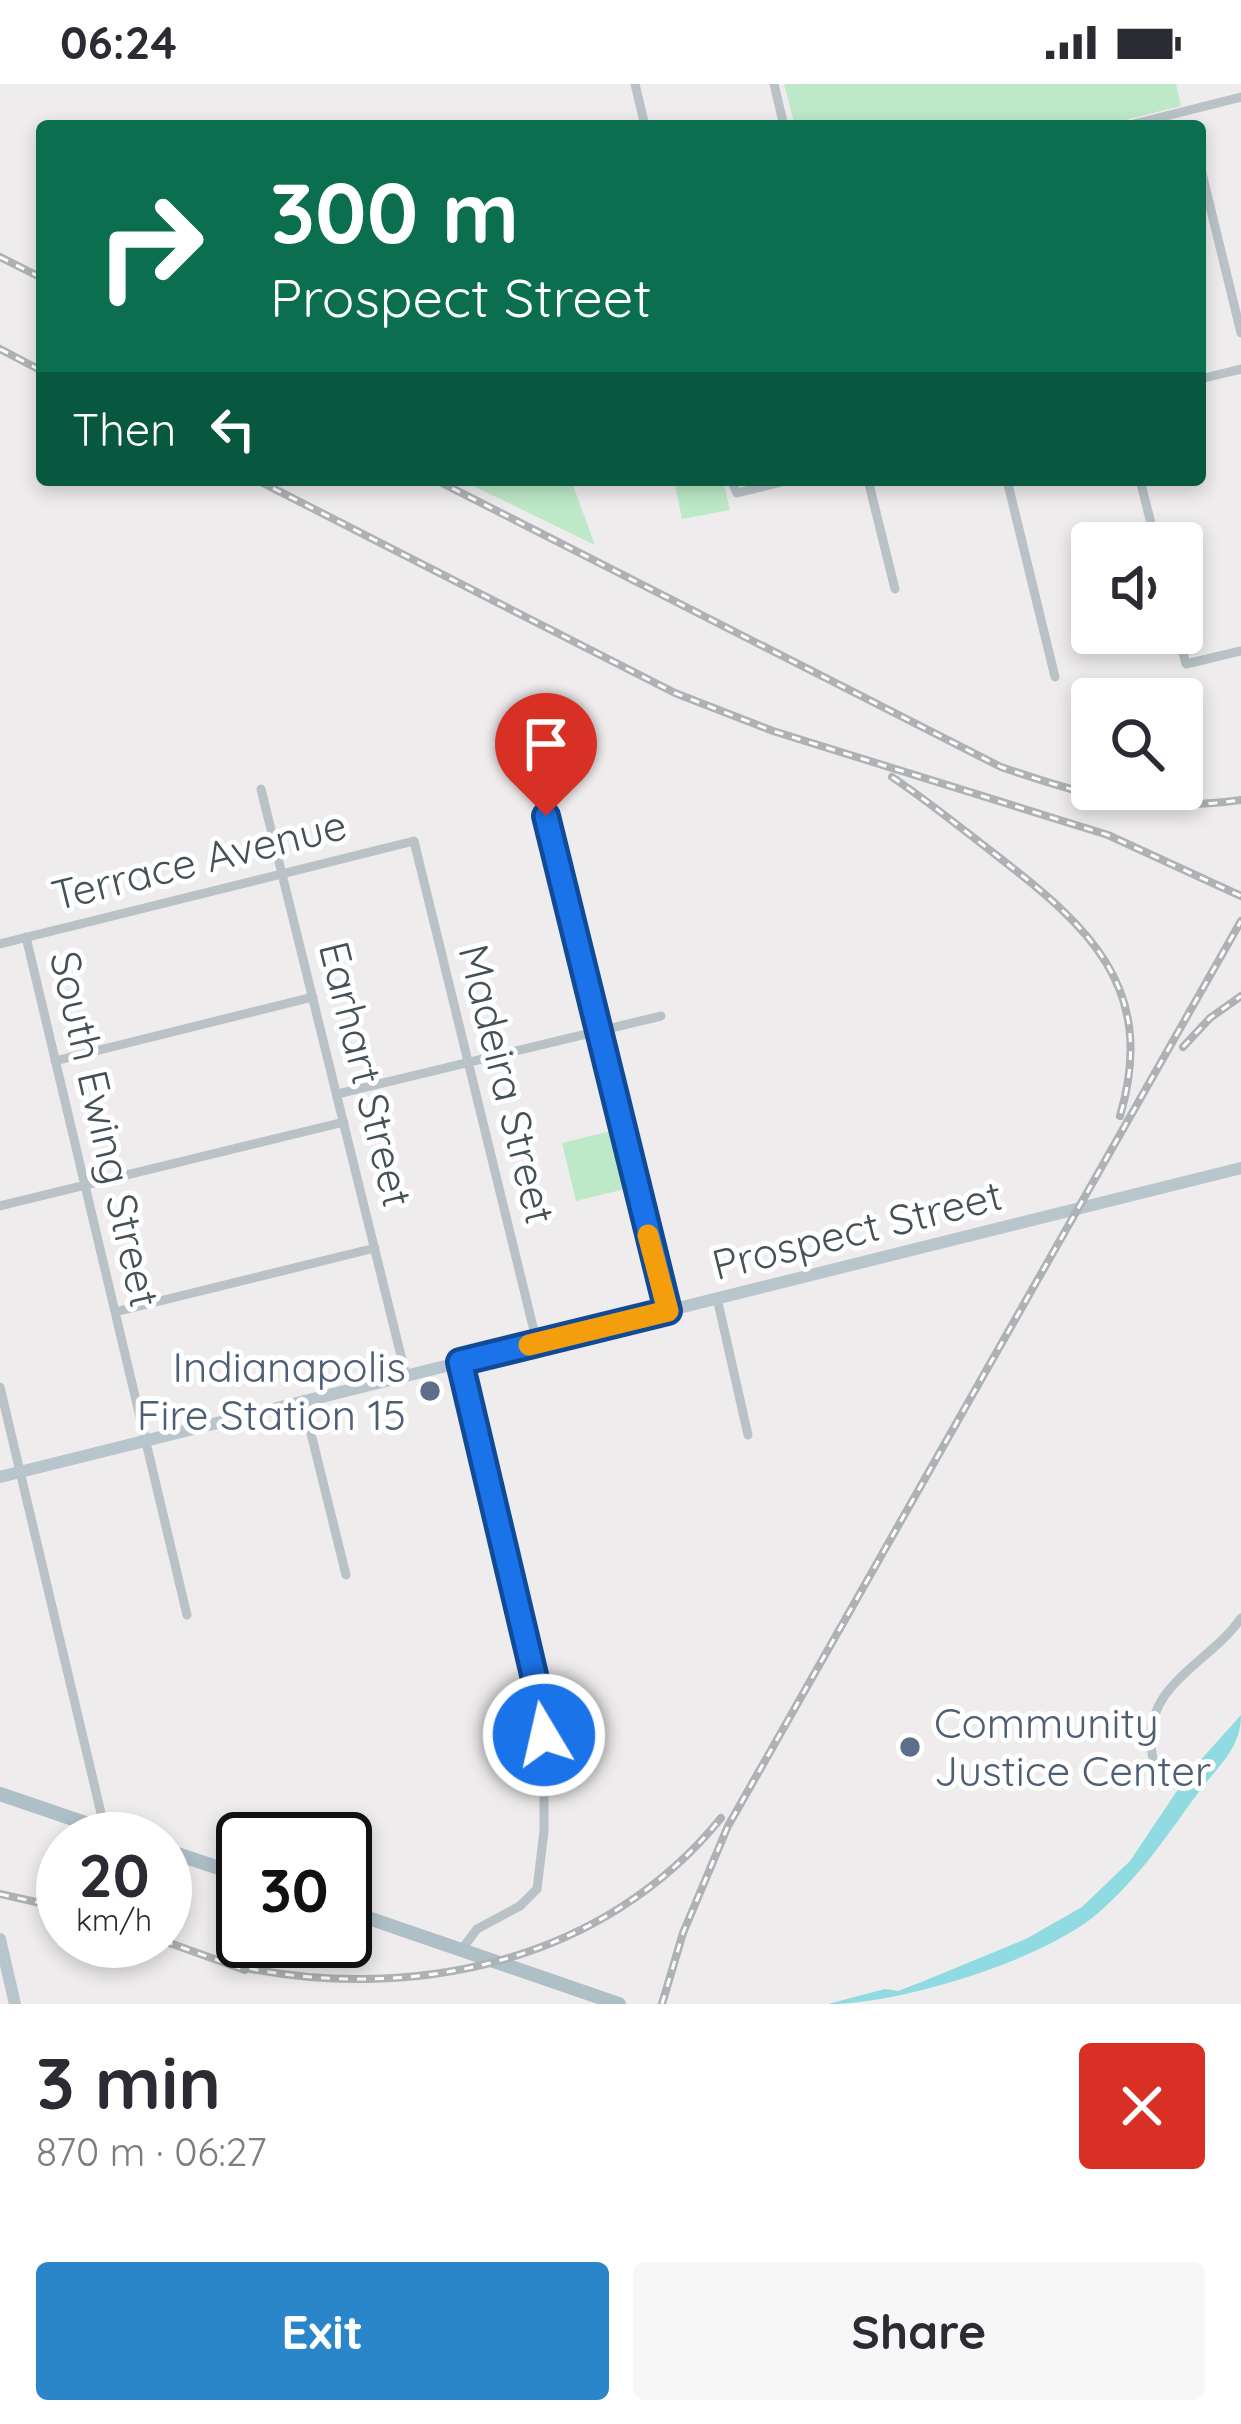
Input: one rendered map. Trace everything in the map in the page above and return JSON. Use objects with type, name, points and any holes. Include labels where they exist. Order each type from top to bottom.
[{"type":"main road","name":"Prospect Street","points":[[0,1477],[1241,1168]]},
{"type":"main road","points":[[0,1794],[53,1812]]},
{"type":"main road","points":[[372,1919],[619,2004]]},
{"type":"main road","points":[[0,1939],[15,2004]]},
{"type":"street","points":[[635,84],[644,120]]},
{"type":"street","points":[[773,84],[782,120]]},
{"type":"street","points":[[1150,120],[1241,98]]},
{"type":"street","points":[[1187,111],[1189,120]]},
{"type":"street","points":[[1206,189],[1241,332]]},
{"type":"street","points":[[1206,378],[1241,369]]},
{"type":"street","points":[[733,486],[736,493],[765,486]]},
{"type":"street","points":[[869,486],[895,589]]},
{"type":"street","points":[[1008,486],[1055,677]]},
{"type":"street","points":[[1142,486],[1151,522]]},
{"type":"street","points":[[1183,654],[1186,664],[1241,650]]},
{"type":"street","name":"Earhart Street","points":[[261,789],[406,1376]]},
{"type":"street","points":[[546,816],[668,1311]]},
{"type":"street","name":"Terrace Avenue","points":[[0,944],[415,841]]},
{"type":"street","name":"Madeira Street","points":[[415,841],[537,1343]]},
{"type":"street","name":"South Ewing Street","points":[[26,937],[187,1615]]},
{"type":"street","points":[[55,1061],[313,997]]},
{"type":"street","points":[[337,1094],[661,1016]]},
{"type":"street","points":[[0,1206],[344,1122]]},
{"type":"street","points":[[115,1312],[375,1248]]},
{"type":"street","points":[[717,1298],[748,1435]]},
{"type":"street","points":[[460,1362],[544,1717],[544,1831],[537,1889],[520,1906],[477,1929],[462,1948]]},
{"type":"street","points":[[0,1387],[102,1812]]},
{"type":"street","points":[[303,1401],[346,1575]]},
{"type":"street","points":[[1163,1777],[1153,1764],[1154,1711],[1165,1690],[1202,1660],[1241,1618]]},
{"type":"green space","points":[[784,84],[1176,84],[1181,106],[1125,120],[793,120]]},
{"type":"green space","points":[[473,486],[573,486],[595,545]]},
{"type":"green space","points":[[675,486],[724,486],[730,510],[682,519]]},
{"type":"green space","points":[[615,1130],[629,1188],[576,1201],[562,1143]]},
{"type":"water","points":[[1241,1715],[1227,1757],[1151,1856],[1097,1914],[1041,1948],[969,1977],[893,1997],[828,2004],[919,1983],[1026,1939],[1082,1907],[1130,1861],[1189,1773]]},
{"type":"railway","points":[[0,257],[36,275]]},
{"type":"railway","points":[[0,349],[36,368]]},
{"type":"railway","points":[[269,486],[675,693],[773,731],[1108,835],[1241,896]]},
{"type":"railway","points":[[448,486],[1001,767],[1119,800],[1176,805],[1241,800]]},
{"type":"railway","points":[[892,777],[1029,881],[1086,935],[1107,964],[1122,995],[1130,1031],[1129,1071],[1120,1116]]},
{"type":"railway","points":[[662,2004],[683,1933],[728,1826],[1241,921]]},
{"type":"railway","points":[[1183,1047],[1210,1018],[1241,996]]},
{"type":"railway","points":[[250,1968],[366,1979],[433,1974],[498,1961],[561,1939],[620,1908],[673,1868],[721,1818]]},
{"type":"railway","points":[[0,1894],[36,1902]]},
{"type":"railway","points":[[192,1951],[245,1970]]},
{"type":"slow traffic","points":[[529,1345],[668,1311],[648,1235]]},
{"type":"place","name":"Indianapolis Fire Station 15","points":[[430,1391]]},
{"type":"place","name":"Community Justice Center","points":[[910,1747]]},
{"type":"route","points":[[544,1735],[544,1717],[460,1362],[668,1311],[546,816]]}]
